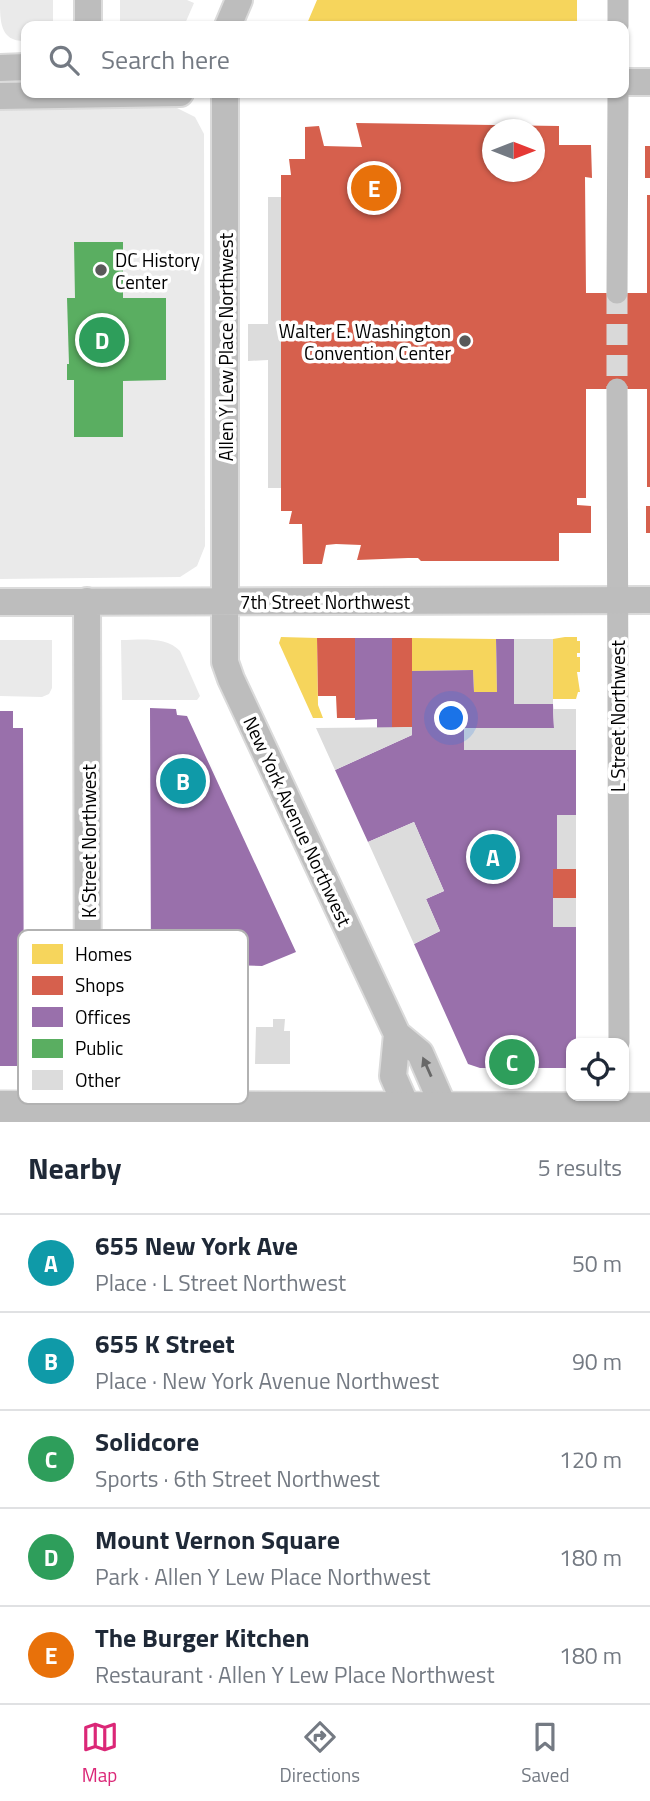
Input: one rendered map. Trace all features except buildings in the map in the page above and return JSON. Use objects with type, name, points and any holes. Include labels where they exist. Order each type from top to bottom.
[{"type":"highway","points":[[0,1107],[84,1115],[447,1115],[627,1109]]},
{"type":"main road","points":[[88,0],[88,21]]},
{"type":"main road","points":[[230,21],[239,0]]},
{"type":"main road","points":[[0,68],[21,67]]},
{"type":"main road","points":[[629,82],[650,82]]},
{"type":"main road","points":[[0,96],[21,96]]},
{"type":"main road","name":"Allen Y Lew Place Northwest","points":[[225,98],[225,601]]},
{"type":"main road","name":"7th Street Northwest","points":[[0,601],[650,600]]},
{"type":"main road","name":"K Street Northwest","points":[[87,601],[88,930]]},
{"type":"main road","name":"New York Avenue Northwest","points":[[225,601],[225,662],[231,679],[397,1034],[420,1053],[447,1115]]},
{"type":"main road","points":[[397,1034],[393,1076],[410,1115]]},
{"type":"street","points":[[618,0],[618,21]]},
{"type":"street","points":[[617,293],[618,98]]},
{"type":"street","name":"L Street Northwest","points":[[617,389],[619,1038]]},
{"type":"shaded area","points":[[0,0],[53,0],[53,21],[21,21],[21,40],[6,34],[0,16]]},
{"type":"shaded area","points":[[120,0],[187,0],[194,3],[186,21],[120,21]]},
{"type":"shaded area","points":[[167,103],[195,117],[204,134],[205,546],[197,566],[180,577],[0,579],[0,108]]},
{"type":"shaded area","points":[[0,640],[52,640],[52,688],[49,694],[42,697],[0,696]]},
{"type":"shaded area","points":[[121,640],[152,640],[174,646],[180,651],[200,696],[197,700],[122,700]]},
{"type":"tunnel","points":[[617,293],[617,389]]},
{"type":"place","name":"The Burger Kitchen","points":[[374,188]]},
{"type":"place","name":"DC History Center","points":[[101,270]]},
{"type":"place","name":"Mount Vernon Square","points":[[102,340]]},
{"type":"place","name":"Walter E. Washington Convention Center","points":[[465,341]]},
{"type":"place","name":"655 K Street","points":[[183,781]]},
{"type":"place","name":"655 New York Ave","points":[[493,857]]},
{"type":"place","name":"Solidcore","points":[[512,1062]]}]
